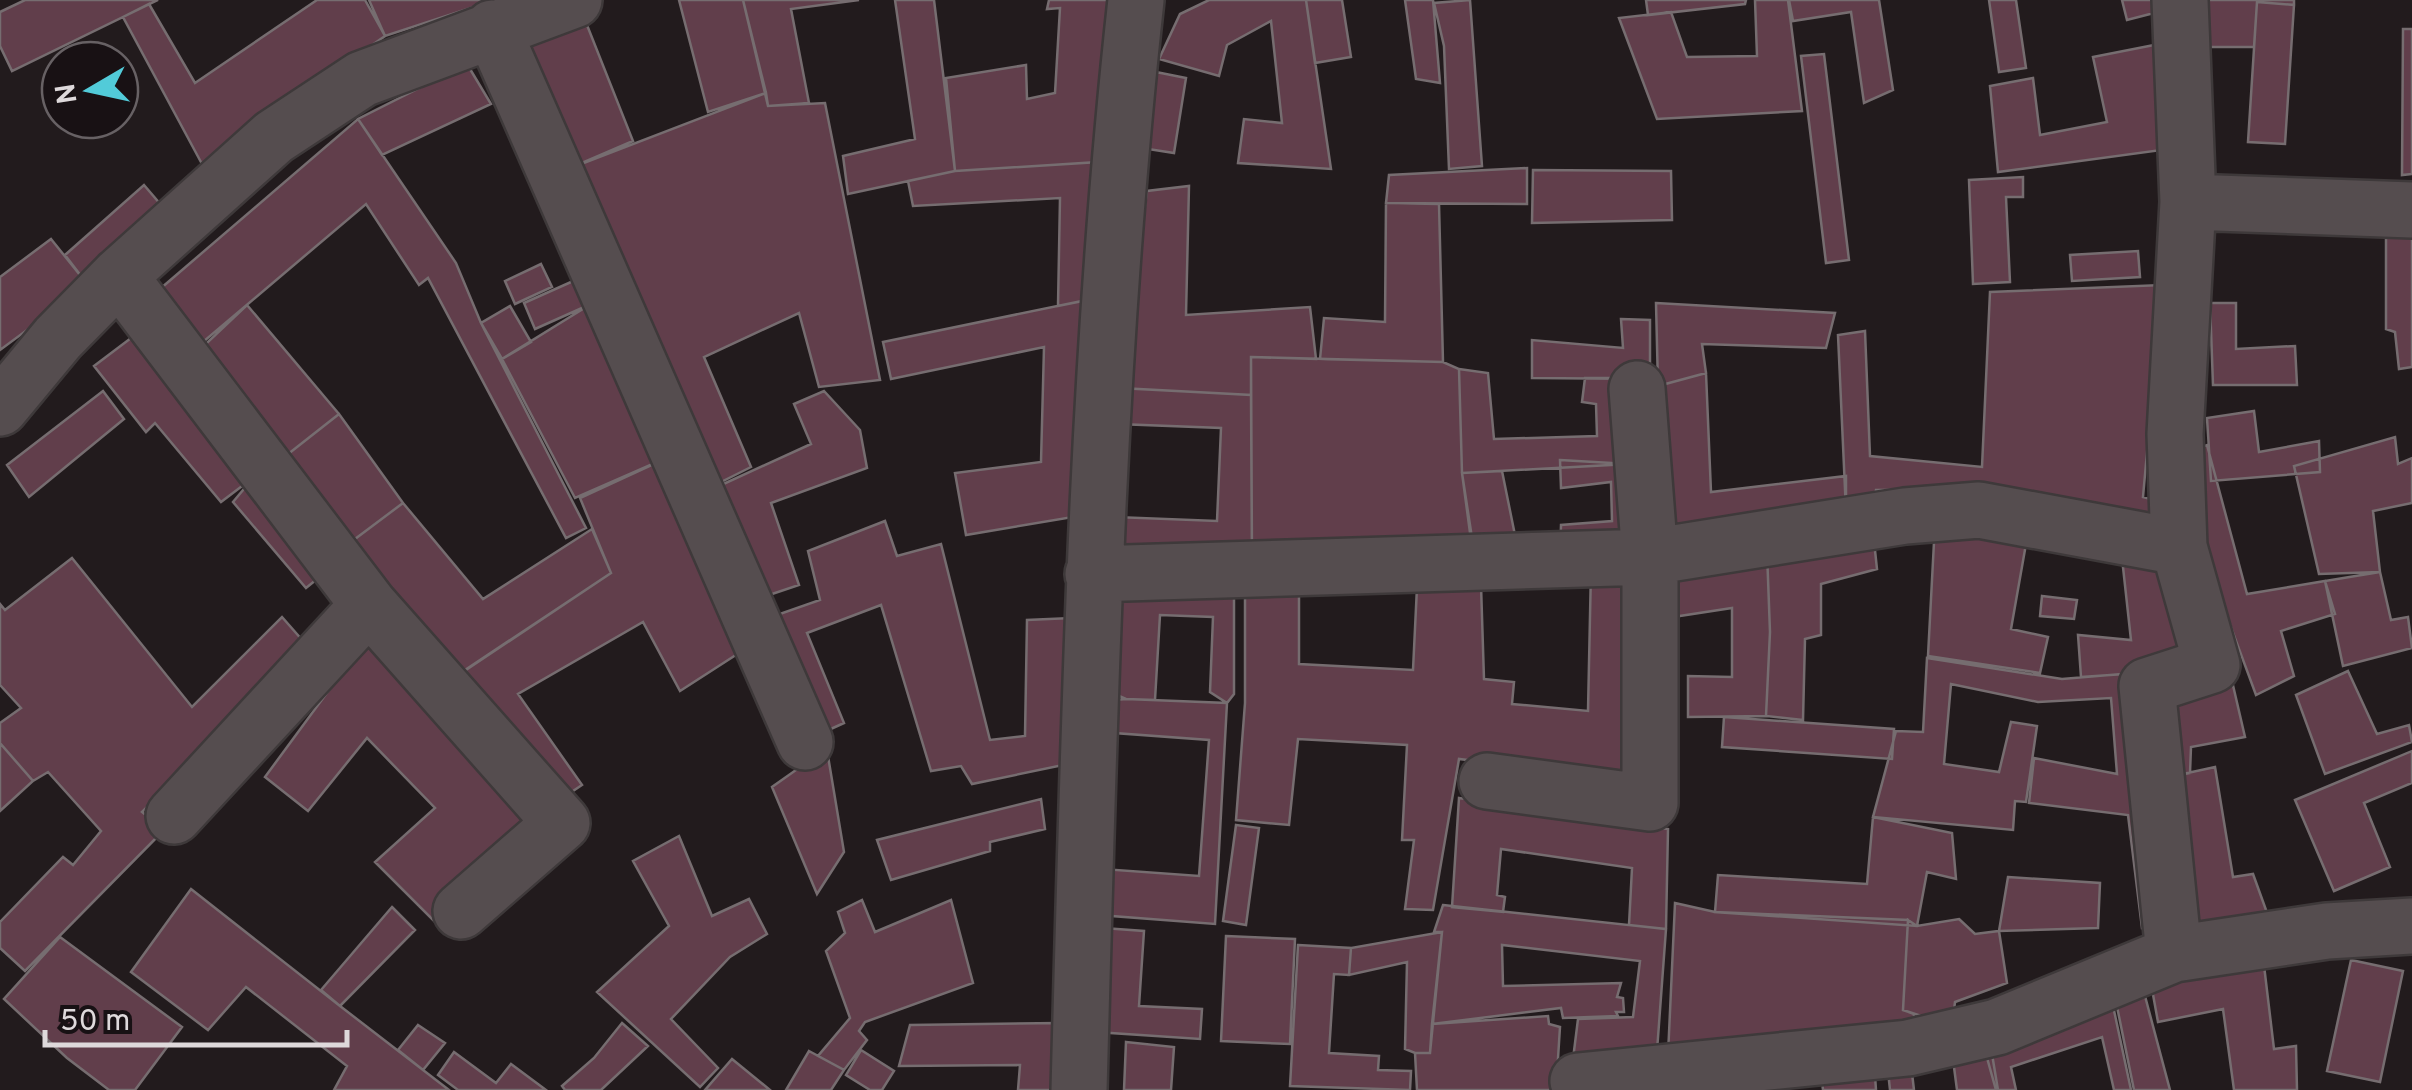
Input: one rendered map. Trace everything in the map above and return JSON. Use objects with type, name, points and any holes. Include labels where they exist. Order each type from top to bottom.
[{"type":"street","points":[[0,408],[58,338],[119,276],[274,138],[348,89],[492,28],[574,0]]},
{"type":"street","points":[[1079,1090],[1093,574],[1116,184],[1136,0]]},
{"type":"street","points":[[2174,954],[2147,686],[2212,665],[2179,547],[2176,434],[2188,202],[2180,0]]},
{"type":"street","points":[[492,28],[805,742]]},
{"type":"street","points":[[2188,202],[2412,210]]},
{"type":"street","points":[[119,276],[370,605],[562,823],[461,910]]},
{"type":"street","points":[[1486,781],[1650,803],[1650,558],[1637,389]]},
{"type":"street","points":[[1093,574],[1650,558],[1905,516],[1980,510],[2179,547]]},
{"type":"street","points":[[174,816],[370,605]]},
{"type":"street","points":[[1578,1081],[1908,1048],[1997,1027],[2174,954],[2327,931],[2412,926]]},
{"type":"building","points":[[25,0],[158,0],[76,40],[40,40],[40,57],[12,71],[0,46],[0,12]]},
{"type":"building","points":[[317,0],[365,0],[385,36],[202,164],[140,49],[140,40],[135,40],[123,17],[149,4],[195,83]]},
{"type":"building","points":[[369,0],[495,0],[385,36]]},
{"type":"building","points":[[679,0],[743,0],[766,93],[708,112]]},
{"type":"building","points":[[743,0],[859,0],[791,9],[809,103],[768,106]]},
{"type":"building","points":[[895,0],[934,0],[955,171],[848,194],[843,156],[915,139]]},
{"type":"building","points":[[1049,0],[1110,0],[1098,162],[955,171],[946,78],[1026,65],[1027,99],[1055,93],[1060,8],[1047,9]]},
{"type":"building","points":[[1209,0],[1306,0],[1331,169],[1238,163],[1244,119],[1282,123],[1271,21],[1227,45],[1219,76],[1159,59],[1180,14]]},
{"type":"building","points":[[1306,0],[1342,0],[1351,57],[1315,63]]},
{"type":"building","points":[[1405,0],[1433,0],[1440,83],[1416,79]]},
{"type":"building","points":[[1470,0],[1482,166],[1449,169],[1444,46],[1434,3]]},
{"type":"building","points":[[1646,0],[1746,0],[1745,4],[1648,15]]},
{"type":"building","points":[[1755,0],[1788,0],[1802,111],[1657,119],[1619,18],[1671,12],[1687,57],[1757,56]]},
{"type":"building","points":[[1789,0],[1879,0],[1893,90],[1864,103],[1851,12],[1793,21]]},
{"type":"building","points":[[1989,0],[2016,0],[2026,68],[1999,72]]},
{"type":"building","points":[[2122,0],[2153,0],[2154,13],[2127,20]]},
{"type":"building","points":[[2202,0],[2294,0],[2294,5],[2257,2],[2254,47],[2200,47]]},
{"type":"building","points":[[2257,2],[2294,5],[2285,144],[2248,142]]},
{"type":"building","points":[[585,20],[633,141],[568,169],[518,48]]},
{"type":"building","points":[[2403,29],[2412,29],[2412,174],[2402,175]]},
{"type":"building","points":[[2159,44],[2169,149],[1998,172],[1990,86],[2033,78],[2040,135],[2107,122],[2093,57]]},
{"type":"building","points":[[1824,54],[1849,260],[1826,263],[1801,56]]},
{"type":"building","points":[[467,64],[491,104],[382,155],[358,119]]},
{"type":"building","points":[[1156,72],[1186,78],[1174,153],[1148,149]]},
{"type":"building","points":[[766,93],[768,106],[825,103],[880,380],[819,387],[799,313],[704,357],[751,467],[709,488],[568,169]]},
{"type":"building","points":[[358,119],[456,263],[481,323],[586,528],[566,538],[428,278],[419,285],[366,204],[203,342],[160,289]]},
{"type":"building","points":[[1098,162],[1083,301],[1058,306],[1060,198],[913,206],[908,181],[955,171]]},
{"type":"building","points":[[1527,168],[1527,204],[1386,203],[1389,175]]},
{"type":"building","points":[[1533,170],[1671,171],[1672,220],[1532,223]]},
{"type":"building","points":[[2023,177],[2023,197],[2006,197],[2010,282],[1973,284],[1969,180]]},
{"type":"building","points":[[144,185],[167,212],[88,285],[65,255]]},
{"type":"building","points":[[1189,186],[1186,315],[1310,307],[1316,359],[1251,357],[1251,395],[1120,388],[1147,191]]},
{"type":"building","points":[[1386,203],[1439,204],[1443,362],[1320,359],[1324,318],[1385,322]]},
{"type":"building","points":[[2386,226],[2412,229],[2412,367],[2399,369],[2395,332],[2386,329]]},
{"type":"building","points":[[51,239],[88,285],[0,350],[0,277]]},
{"type":"building","points":[[2138,251],[2140,277],[2072,281],[2070,255]]},
{"type":"building","points":[[541,264],[552,287],[515,304],[505,281]]},
{"type":"building","points":[[580,278],[591,304],[535,329],[524,303]]},
{"type":"building","points":[[2162,285],[2143,497],[2151,499],[2147,526],[1977,489],[1876,490],[1873,504],[1846,511],[1838,335],[1865,331],[1870,456],[1982,467],[1990,292]]},
{"type":"building","points":[[1096,298],[1079,516],[966,535],[955,473],[1041,462],[1044,347],[891,379],[883,342]]},
{"type":"building","points":[[1656,303],[1835,313],[1826,348],[1702,344],[1706,373],[1658,386]]},
{"type":"building","points":[[2210,303],[2236,303],[2236,349],[2295,346],[2297,385],[2213,385]]},
{"type":"building","points":[[591,304],[671,456],[575,498],[502,359]]},
{"type":"building","points":[[247,305],[339,414],[278,462],[193,356]]},
{"type":"building","points":[[510,306],[531,342],[502,359],[481,323]]},
{"type":"building","points":[[1621,319],[1650,320],[1650,379],[1532,378],[1532,340],[1623,348]]},
{"type":"building","points":[[143,329],[254,477],[221,502],[155,423],[146,432],[94,366]]},
{"type":"building","points":[[1251,357],[1443,362],[1459,369],[1462,473],[1473,555],[1252,560]]},
{"type":"building","points":[[1459,369],[1488,373],[1494,439],[1597,436],[1596,404],[1582,402],[1585,378],[1623,378],[1628,464],[1462,473]]},
{"type":"building","points":[[1706,373],[1711,492],[1846,476],[1846,511],[1662,539],[1658,386]]},
{"type":"building","points":[[1120,388],[1251,395],[1252,568],[1114,562],[1116,517],[1217,521],[1221,428],[1118,424]]},
{"type":"building","points":[[103,391],[124,419],[29,497],[7,465]]},
{"type":"building","points":[[824,391],[860,430],[867,468],[771,503],[799,585],[751,601],[706,492],[811,444],[794,404]]},
{"type":"building","points":[[2254,411],[2259,452],[2319,441],[2320,472],[2211,481],[2207,418]]},
{"type":"building","points":[[339,414],[403,503],[343,548],[278,462]]},
{"type":"building","points":[[2395,437],[2398,464],[2412,458],[2412,503],[2373,511],[2380,572],[2319,574],[2294,466]]},
{"type":"building","points":[[2207,445],[2247,594],[2325,581],[2335,614],[2281,631],[2294,676],[2256,695],[2222,603],[2184,453]]},
{"type":"building","points":[[671,456],[742,651],[680,691],[643,622],[518,694],[582,785],[561,799],[454,678],[611,573],[580,498]]},
{"type":"building","points":[[1560,460],[1628,464],[1641,551],[1560,556],[1561,525],[1612,521],[1611,482],[1561,488]]},
{"type":"building","points":[[1502,471],[1520,560],[1476,564],[1462,473]]},
{"type":"building","points":[[254,477],[327,571],[306,588],[233,502]]},
{"type":"building","points":[[403,503],[483,599],[592,529],[611,573],[450,680],[343,548]]},
{"type":"building","points":[[885,521],[897,556],[941,544],[990,740],[1025,736],[1027,620],[1071,618],[1068,764],[972,784],[961,766],[931,771],[881,605],[807,633],[844,723],[822,733],[774,616],[820,600],[808,551]]},
{"type":"building","points":[[1935,523],[2026,544],[2011,629],[2048,637],[2040,673],[1928,656]]},
{"type":"building","points":[[1874,541],[1877,569],[1821,584],[1821,635],[1805,639],[1803,720],[1766,716],[1770,632],[1767,552]]},
{"type":"building","points":[[1767,552],[1770,632],[1766,716],[1688,717],[1688,676],[1732,677],[1732,608],[1660,619],[1654,575]]},
{"type":"building","points":[[72,558],[192,707],[282,617],[310,649],[142,812],[164,830],[25,971],[0,948],[0,922],[63,857],[73,865],[101,831],[48,772],[33,781],[0,743],[0,723],[21,708],[0,685],[0,604],[5,610]]},
{"type":"building","points":[[2122,558],[2168,559],[2184,670],[2081,677],[2078,635],[2131,640]]},
{"type":"building","points":[[1634,567],[1629,780],[1459,759],[1433,910],[1405,909],[1414,840],[1402,840],[1407,745],[1298,739],[1289,825],[1236,820],[1245,703],[1245,590],[1299,591],[1299,664],[1413,670],[1417,587],[1481,585],[1484,679],[1514,682],[1512,704],[1588,711],[1591,569]]},
{"type":"building","points":[[2380,572],[2391,620],[2408,617],[2412,648],[2343,666],[2325,581]]},
{"type":"building","points":[[1103,580],[1234,582],[1234,694],[1227,703],[1210,692],[1213,617],[1160,615],[1155,700],[1126,699],[1096,686]]},
{"type":"building","points":[[2042,596],[2077,600],[2074,619],[2040,616]]},
{"type":"building","points":[[381,641],[535,824],[438,925],[375,862],[435,808],[367,738],[308,811],[265,777],[357,652]]},
{"type":"building","points":[[1927,658],[2062,679],[2133,673],[2166,924],[2142,928],[2128,815],[2029,803],[2034,758],[2117,774],[2111,698],[2038,702],[1951,684],[1944,764],[1999,772],[2011,722],[2037,726],[2026,802],[2015,801],[2013,830],[1873,817],[1896,731],[1923,732]]},
{"type":"building","points":[[2348,671],[2377,734],[2409,725],[2412,742],[2325,774],[2296,695]]},
{"type":"building","points":[[2232,681],[2245,737],[2191,747],[2190,773],[2169,777],[2161,697]]},
{"type":"building","points":[[1103,701],[1227,703],[1215,924],[1099,915],[1103,869],[1199,876],[1209,740],[1101,732]]},
{"type":"building","points":[[1724,717],[1894,729],[1892,759],[1722,747]]},
{"type":"building","points":[[0,743],[33,781],[0,811]]},
{"type":"building","points":[[2412,751],[2412,783],[2364,803],[2390,867],[2334,891],[2295,800]]},
{"type":"building","points":[[828,756],[844,852],[817,894],[772,787],[803,765]]},
{"type":"building","points":[[2215,767],[2233,877],[2253,874],[2270,921],[2197,933],[2169,777]]},
{"type":"building","points":[[1459,798],[1668,829],[1666,929],[1629,925],[1632,868],[1501,849],[1497,895],[1505,897],[1503,912],[1452,907]]},
{"type":"building","points":[[1041,799],[1045,829],[990,842],[990,851],[891,880],[877,840]]},
{"type":"building","points":[[1873,817],[1952,833],[1956,879],[1927,872],[1917,926],[1715,912],[1718,875],[1867,884]]},
{"type":"building","points":[[1236,825],[1259,828],[1246,925],[1223,921]]},
{"type":"building","points":[[679,836],[712,916],[749,899],[767,934],[730,957],[671,1019],[718,1068],[700,1087],[597,992],[669,926],[633,861]]},
{"type":"building","points":[[2008,877],[2100,883],[2098,928],[1999,931]]},
{"type":"building","points":[[191,889],[449,1090],[334,1090],[347,1066],[246,987],[208,1030],[131,972]]},
{"type":"building","points":[[862,900],[875,932],[951,900],[973,983],[865,1022],[859,1031],[867,1040],[844,1070],[818,1056],[850,1018],[826,951],[845,933],[838,912]]},
{"type":"building","points":[[1675,903],[1715,912],[1908,920],[1903,1010],[1914,1014],[1913,1037],[1668,1055]]},
{"type":"building","points":[[1443,905],[1666,929],[1657,1051],[1573,1059],[1578,1019],[1633,1017],[1640,961],[1502,945],[1503,986],[1621,983],[1617,997],[1623,998],[1624,1012],[1616,1012],[1618,1016],[1563,1018],[1561,1008],[1432,1024],[1442,932],[1434,932]]},
{"type":"building","points":[[392,907],[415,930],[340,1006],[321,990]]},
{"type":"building","points":[[1959,919],[1975,934],[1999,931],[2007,983],[1955,1002],[1952,1026],[1903,1010],[1908,920],[1917,926]]},
{"type":"building","points":[[1103,928],[1144,931],[1139,1006],[1202,1009],[1200,1039],[1096,1032]]},
{"type":"building","points":[[1442,932],[1430,1053],[1415,1053],[1405,1049],[1407,962],[1349,975],[1351,948]]},
{"type":"building","points":[[1226,936],[1295,939],[1290,1044],[1221,1041]]},
{"type":"building","points":[[60,937],[182,1027],[135,1090],[109,1090],[67,1058],[4,999]]},
{"type":"building","points":[[1298,945],[1351,948],[1349,975],[1334,974],[1329,1053],[1379,1056],[1378,1070],[1411,1071],[1410,1090],[1290,1086]]},
{"type":"building","points":[[2263,957],[2274,1049],[2296,1046],[2297,1090],[2234,1090],[2223,1009],[2158,1022],[2150,978]]},
{"type":"building","points":[[2351,960],[2403,971],[2380,1082],[2327,1071]]},
{"type":"building","points":[[2141,981],[2170,1090],[2134,1090],[2113,987]]},
{"type":"building","points":[[2112,1001],[2131,1090],[2114,1090],[2102,1037],[2011,1067],[2016,1090],[1996,1090],[1984,1047]]},
{"type":"building","points":[[1548,1016],[1549,1024],[1560,1027],[1556,1090],[1417,1090],[1415,1053],[1430,1053],[1432,1024]]},
{"type":"building","points":[[622,1023],[648,1046],[601,1090],[565,1090],[562,1086],[594,1058]]},
{"type":"building","points":[[1059,1023],[1059,1090],[1018,1090],[1020,1065],[899,1066],[910,1025]]},
{"type":"building","points":[[418,1025],[445,1043],[423,1070],[398,1050]]},
{"type":"building","points":[[1126,1042],[1174,1047],[1171,1090],[1124,1090]]},
{"type":"building","points":[[1990,1042],[1998,1090],[1957,1090],[1952,1052]]},
{"type":"building","points":[[861,1050],[894,1071],[882,1090],[870,1090],[846,1075]]},
{"type":"building","points":[[809,1051],[844,1070],[831,1090],[786,1090]]},
{"type":"building","points":[[454,1052],[496,1083],[511,1064],[546,1090],[458,1090],[438,1075]]},
{"type":"building","points":[[1910,1056],[1914,1090],[1890,1090],[1887,1062]]},
{"type":"building","points":[[732,1059],[770,1090],[705,1090]]},
{"type":"building","points":[[1874,1061],[1876,1090],[1823,1090],[1820,1066]]}]
